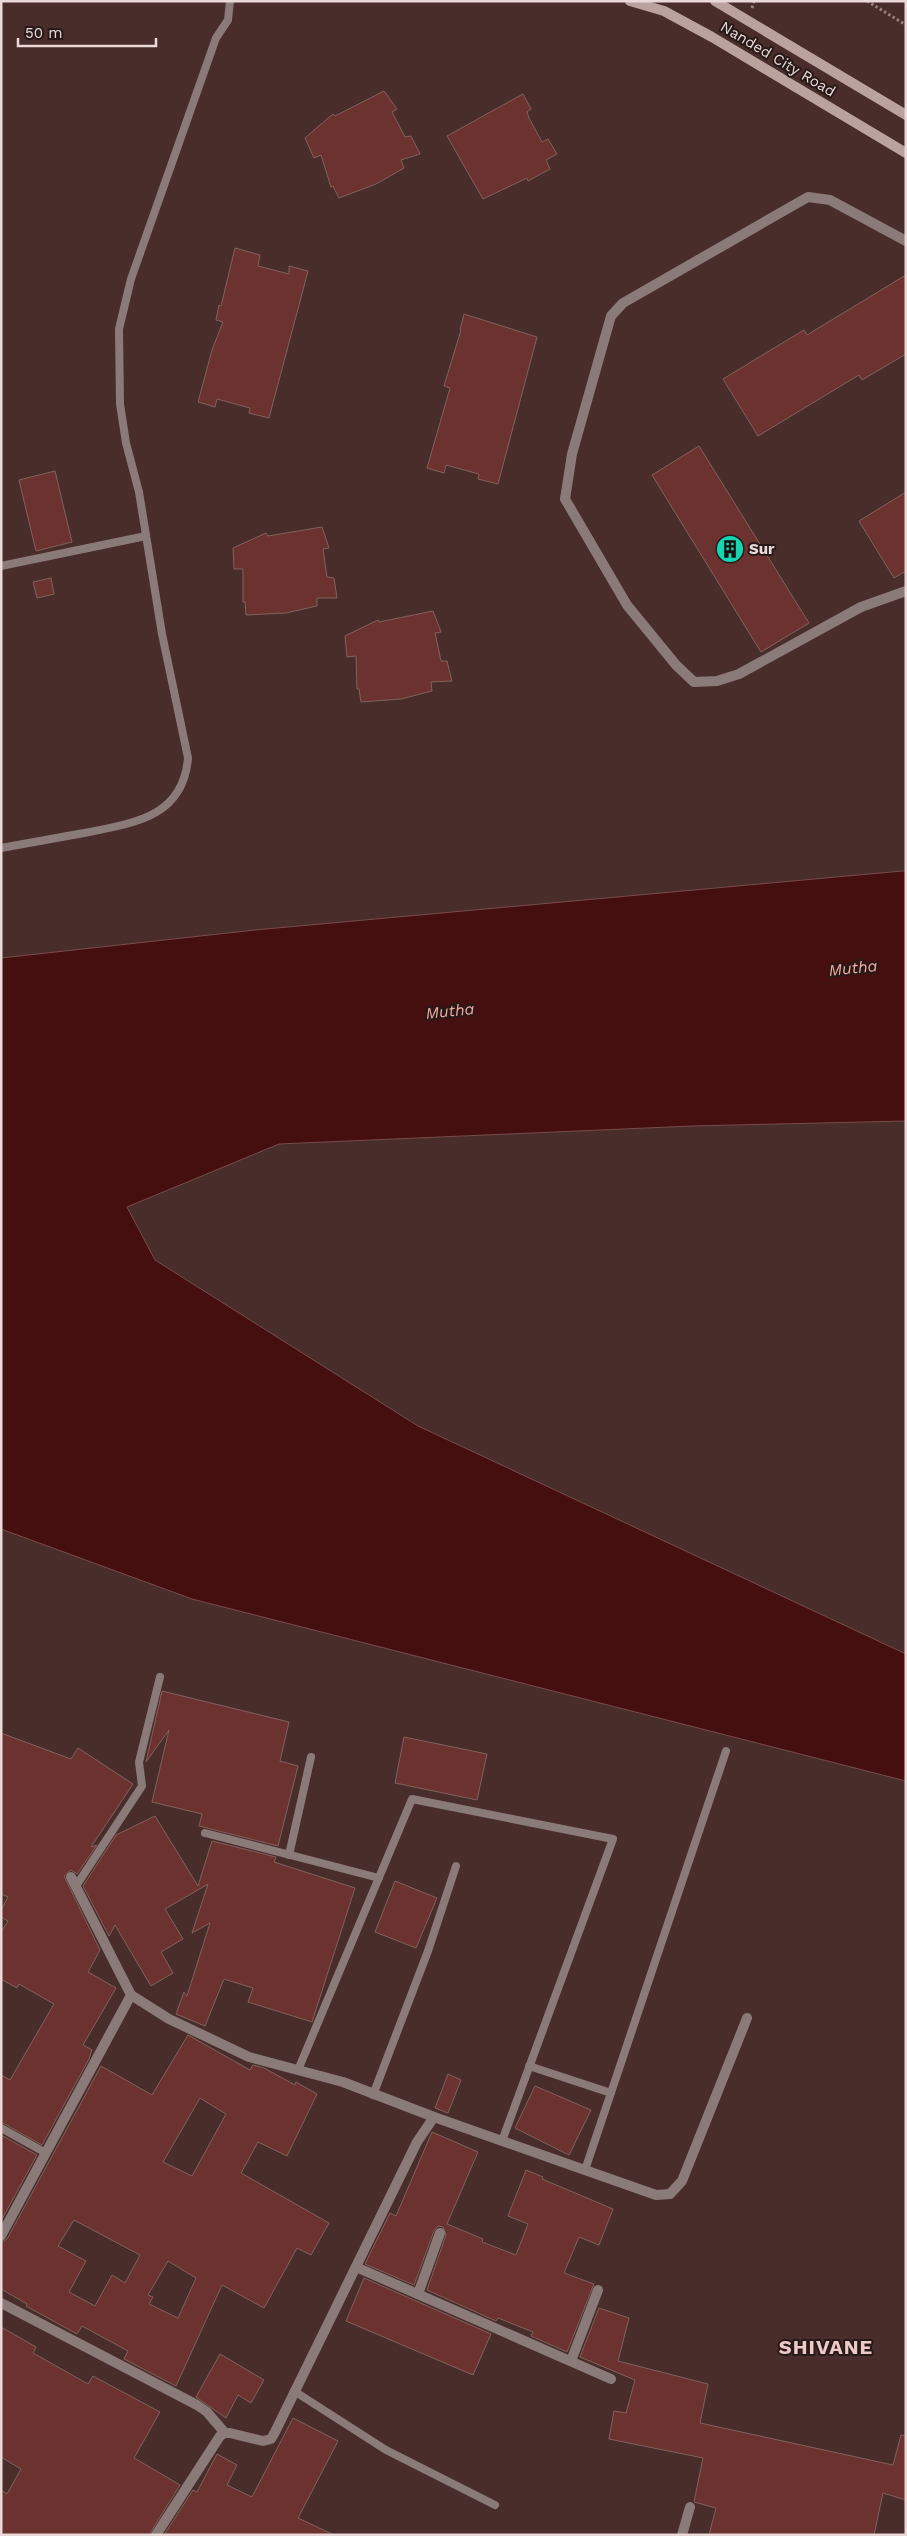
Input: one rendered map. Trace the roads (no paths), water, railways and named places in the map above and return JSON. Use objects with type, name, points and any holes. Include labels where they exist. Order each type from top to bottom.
[{"type":"street","name":"Nanded City Road","points":[[630,1],[664,11],[712,37],[906,153]]},
{"type":"street","name":"Nanded City Road","points":[[715,1],[906,115]]},
{"type":"street","points":[[906,241],[830,200],[808,197],[623,303],[611,316],[572,454],[565,499],[627,606],[676,665],[694,682],[717,681],[739,674],[861,607],[906,591]]},
{"type":"street","points":[[73,1882],[131,1995],[169,2019],[249,2056],[343,2082],[373,2095],[656,2195],[670,2194],[682,2181],[747,2018]]},
{"type":"street","points":[[1,2236],[131,1995]]},
{"type":"street","points":[[1,2303],[197,2406],[207,2412],[224,2433],[263,2441],[270,2439],[417,2142],[434,2117]]},
{"type":"street","points":[[418,2294],[440,2233]]},
{"type":"street","points":[[356,2267],[611,2379]]},
{"type":"street","points":[[571,2362],[598,2290]]},
{"type":"street","points":[[156,2535],[224,2433]]},
{"type":"street","points":[[682,2535],[690,2507]]},
{"type":"lane","points":[[1,848],[139,822],[162,808],[178,792],[186,774],[188,758],[162,634],[139,492],[126,443],[120,404],[120,329],[131,279],[216,38],[230,13],[230,1]]},
{"type":"lane","points":[[1,566],[146,536]]},
{"type":"lane","points":[[73,1882],[142,1786],[139,1762],[160,1677]]},
{"type":"lane","points":[[585,2170],[726,1751]]},
{"type":"lane","points":[[289,1855],[311,1757]]},
{"type":"lane","points":[[298,2070],[412,1799],[613,1839],[502,2141]]},
{"type":"lane","points":[[205,1833],[379,1878]]},
{"type":"lane","points":[[373,2095],[428,1951],[456,1866]]},
{"type":"lane","points":[[529,2066],[611,2093]]},
{"type":"lane","points":[[1,2128],[46,2153]]},
{"type":"lane","points":[[294,2391],[386,2450],[495,2505]]},
{"type":"water","name":"Mutha","points":[[906,871],[906,1121],[692,1126],[279,1144],[127,1207],[155,1260],[418,1426],[906,1654],[906,1781],[192,1599],[1,1529],[1,958],[255,930]]},
{"type":"place","name":"Sur","points":[[730,549]]},
{"type":"district","name":"SHIVANE","points":[[826,2347]]}]
